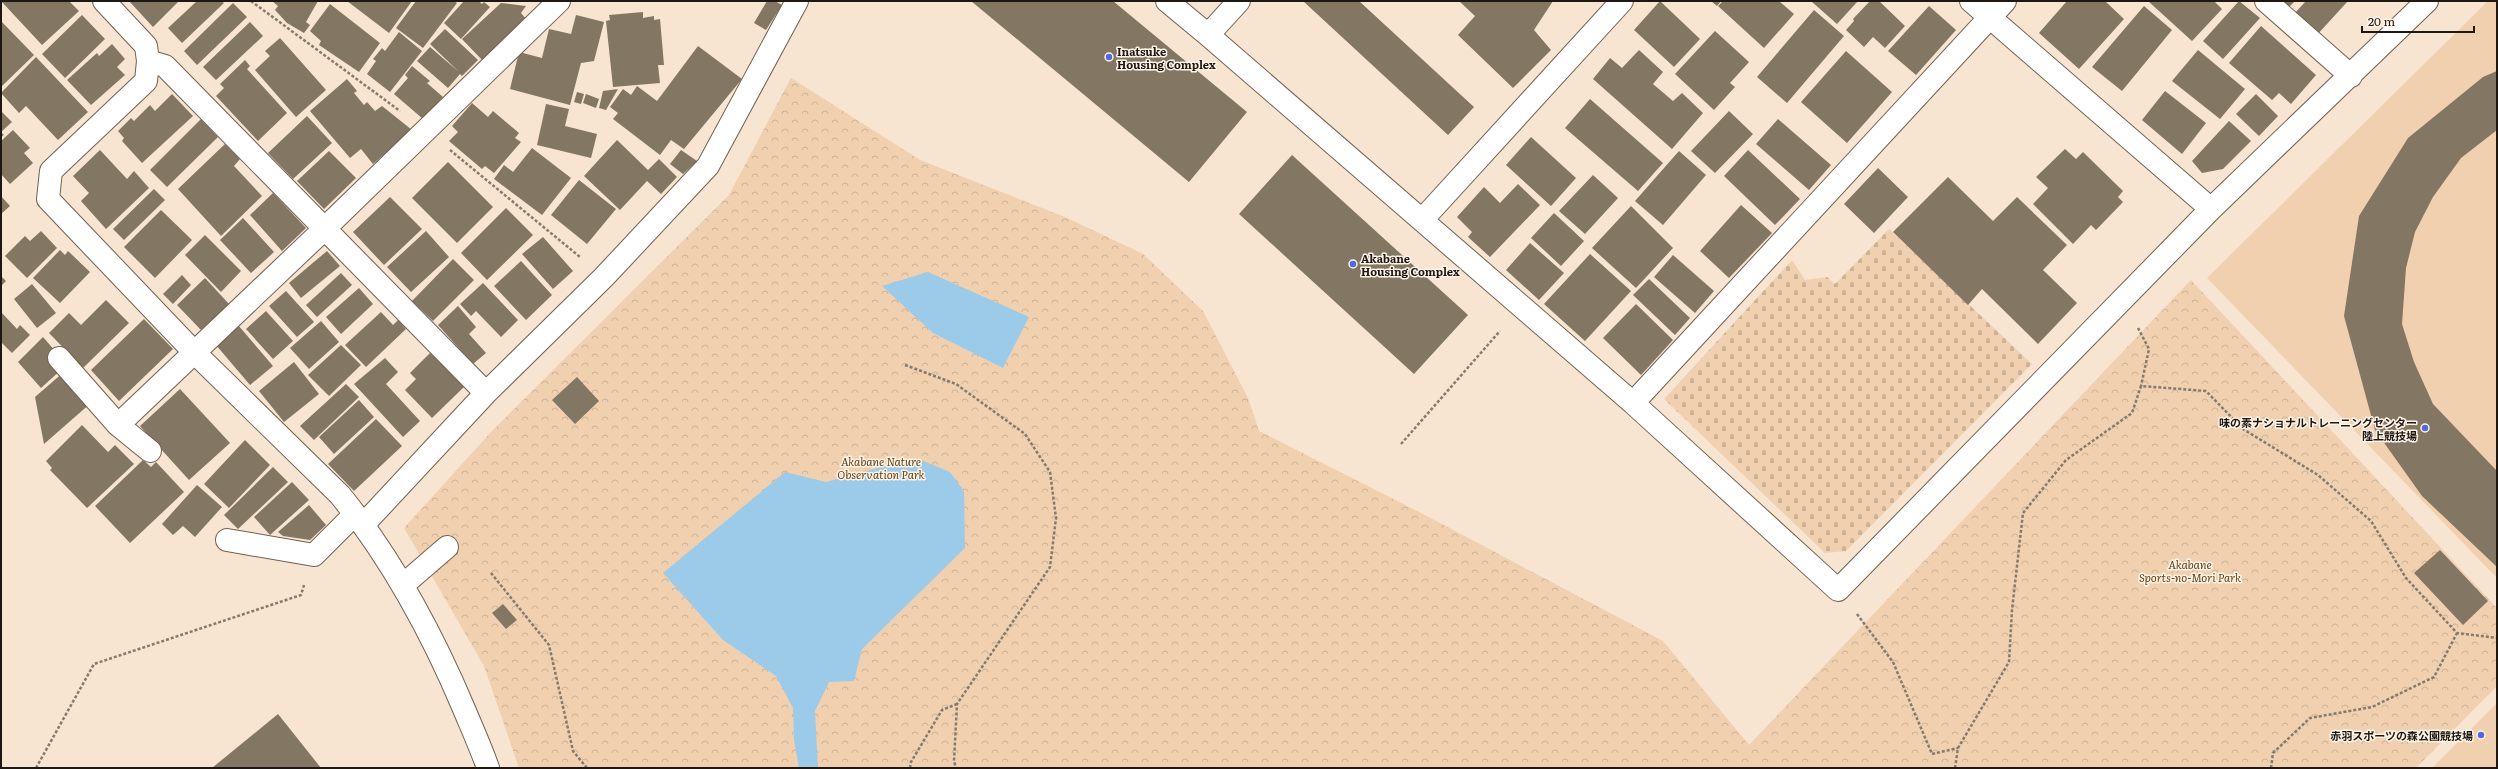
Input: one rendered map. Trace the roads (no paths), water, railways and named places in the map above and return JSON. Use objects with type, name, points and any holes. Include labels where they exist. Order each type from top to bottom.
[{"type":"street","points":[[104,1],[146,46],[148,61],[146,81],[51,171],[48,199],[195,353],[340,495],[359,520],[403,586],[440,652],[488,768]]},
{"type":"street","points":[[118,425],[326,228],[559,1]]},
{"type":"street","points":[[227,540],[314,555],[359,520],[604,277],[708,166],[797,1]]},
{"type":"street","points":[[1166,1],[1208,35],[1633,403],[1838,590],[2211,209],[2351,76],[2427,1]]},
{"type":"street","points":[[1208,35],[1239,1]]},
{"type":"street","points":[[1422,220],[1622,1]]},
{"type":"street","points":[[1971,1],[2211,209]]},
{"type":"street","points":[[1633,403],[2005,1]]},
{"type":"street","points":[[2266,1],[2351,76]]},
{"type":"street","points":[[148,61],[165,66],[326,228],[486,393]]},
{"type":"street","points":[[59,358],[118,425],[150,451]]},
{"type":"street","points":[[403,586],[447,547]]},
{"type":"water","points":[[928,272],[1029,317],[1003,368],[933,333],[882,286]]},
{"type":"water","points":[[921,460],[950,472],[964,491],[965,548],[862,649],[854,681],[829,682],[815,711],[818,768],[799,768],[794,740],[793,708],[776,676],[723,640],[663,573],[785,472],[826,482],[881,467]]},
{"type":"place","name":"Inatsuke Housing Complex","points":[[1109,57]]},
{"type":"place","name":"Akabane Housing Complex","points":[[1353,264]]},
{"type":"place","name":"味の素ナショナルトレーニングセンター 陸上競技場","points":[[2425,428]]},
{"type":"place","name":"赤羽スポーツの森公園競技場","points":[[2481,735]]},
{"type":"park label","name":"Akabane Nature Observation Park","points":[[881,467]]},
{"type":"park label","name":"Akabane Sports-no-Mori Park","points":[[2190,570]]}]
